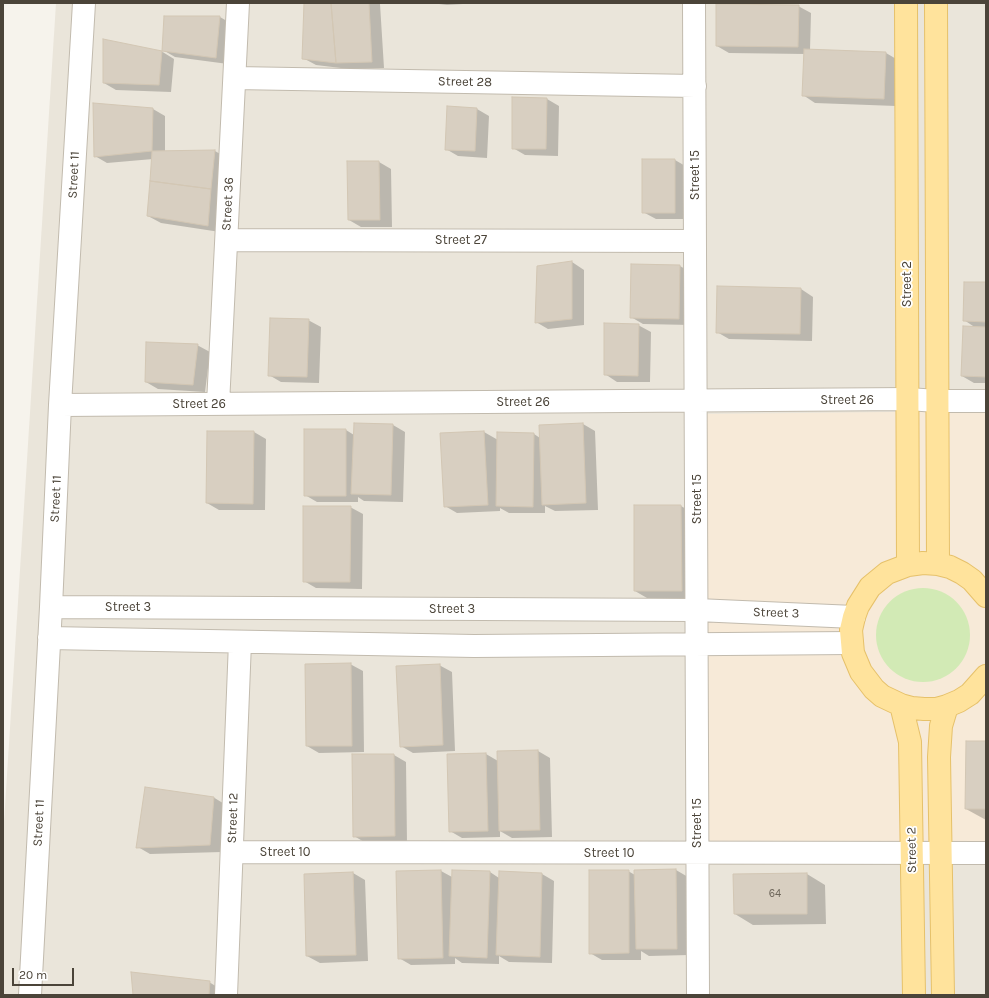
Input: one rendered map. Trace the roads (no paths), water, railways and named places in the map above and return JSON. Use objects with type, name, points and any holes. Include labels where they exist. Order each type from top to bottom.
[{"type":"main road","name":"Street 2","points":[[906,3],[908,565]]},
{"type":"main road","points":[[936,3],[938,564]]},
{"type":"main road","points":[[986,596],[972,580],[962,573],[950,568],[938,564],[923,563],[908,565],[887,573],[870,587],[863,596],[854,617],[851,630],[851,643],[856,663],[867,681],[882,696],[901,705],[924,709],[936,709],[947,706],[970,694],[986,676]]},
{"type":"main road","name":"Street 2","points":[[901,705],[910,742],[914,995]]},
{"type":"main road","points":[[943,995],[939,756],[941,726],[947,706]]},
{"type":"street","name":"Street 11","points":[[30,995],[51,607],[60,405],[84,3]]},
{"type":"street","name":"Street 36","points":[[218,404],[238,3]]},
{"type":"street","name":"Street 15","points":[[694,3],[698,995]]},
{"type":"street","name":"Street 28","points":[[235,78],[695,86]]},
{"type":"street","name":"Street 27","points":[[226,240],[695,241]]},
{"type":"street","name":"Street 26","points":[[60,405],[908,399],[937,401],[986,401]]},
{"type":"street","name":"Street 3","points":[[51,607],[697,610],[854,617]]},
{"type":"street","points":[[49,638],[474,646],[851,643]]},
{"type":"street","name":"Street 12","points":[[226,995],[240,642]]},
{"type":"street","name":"Street 10","points":[[232,852],[986,853]]}]
